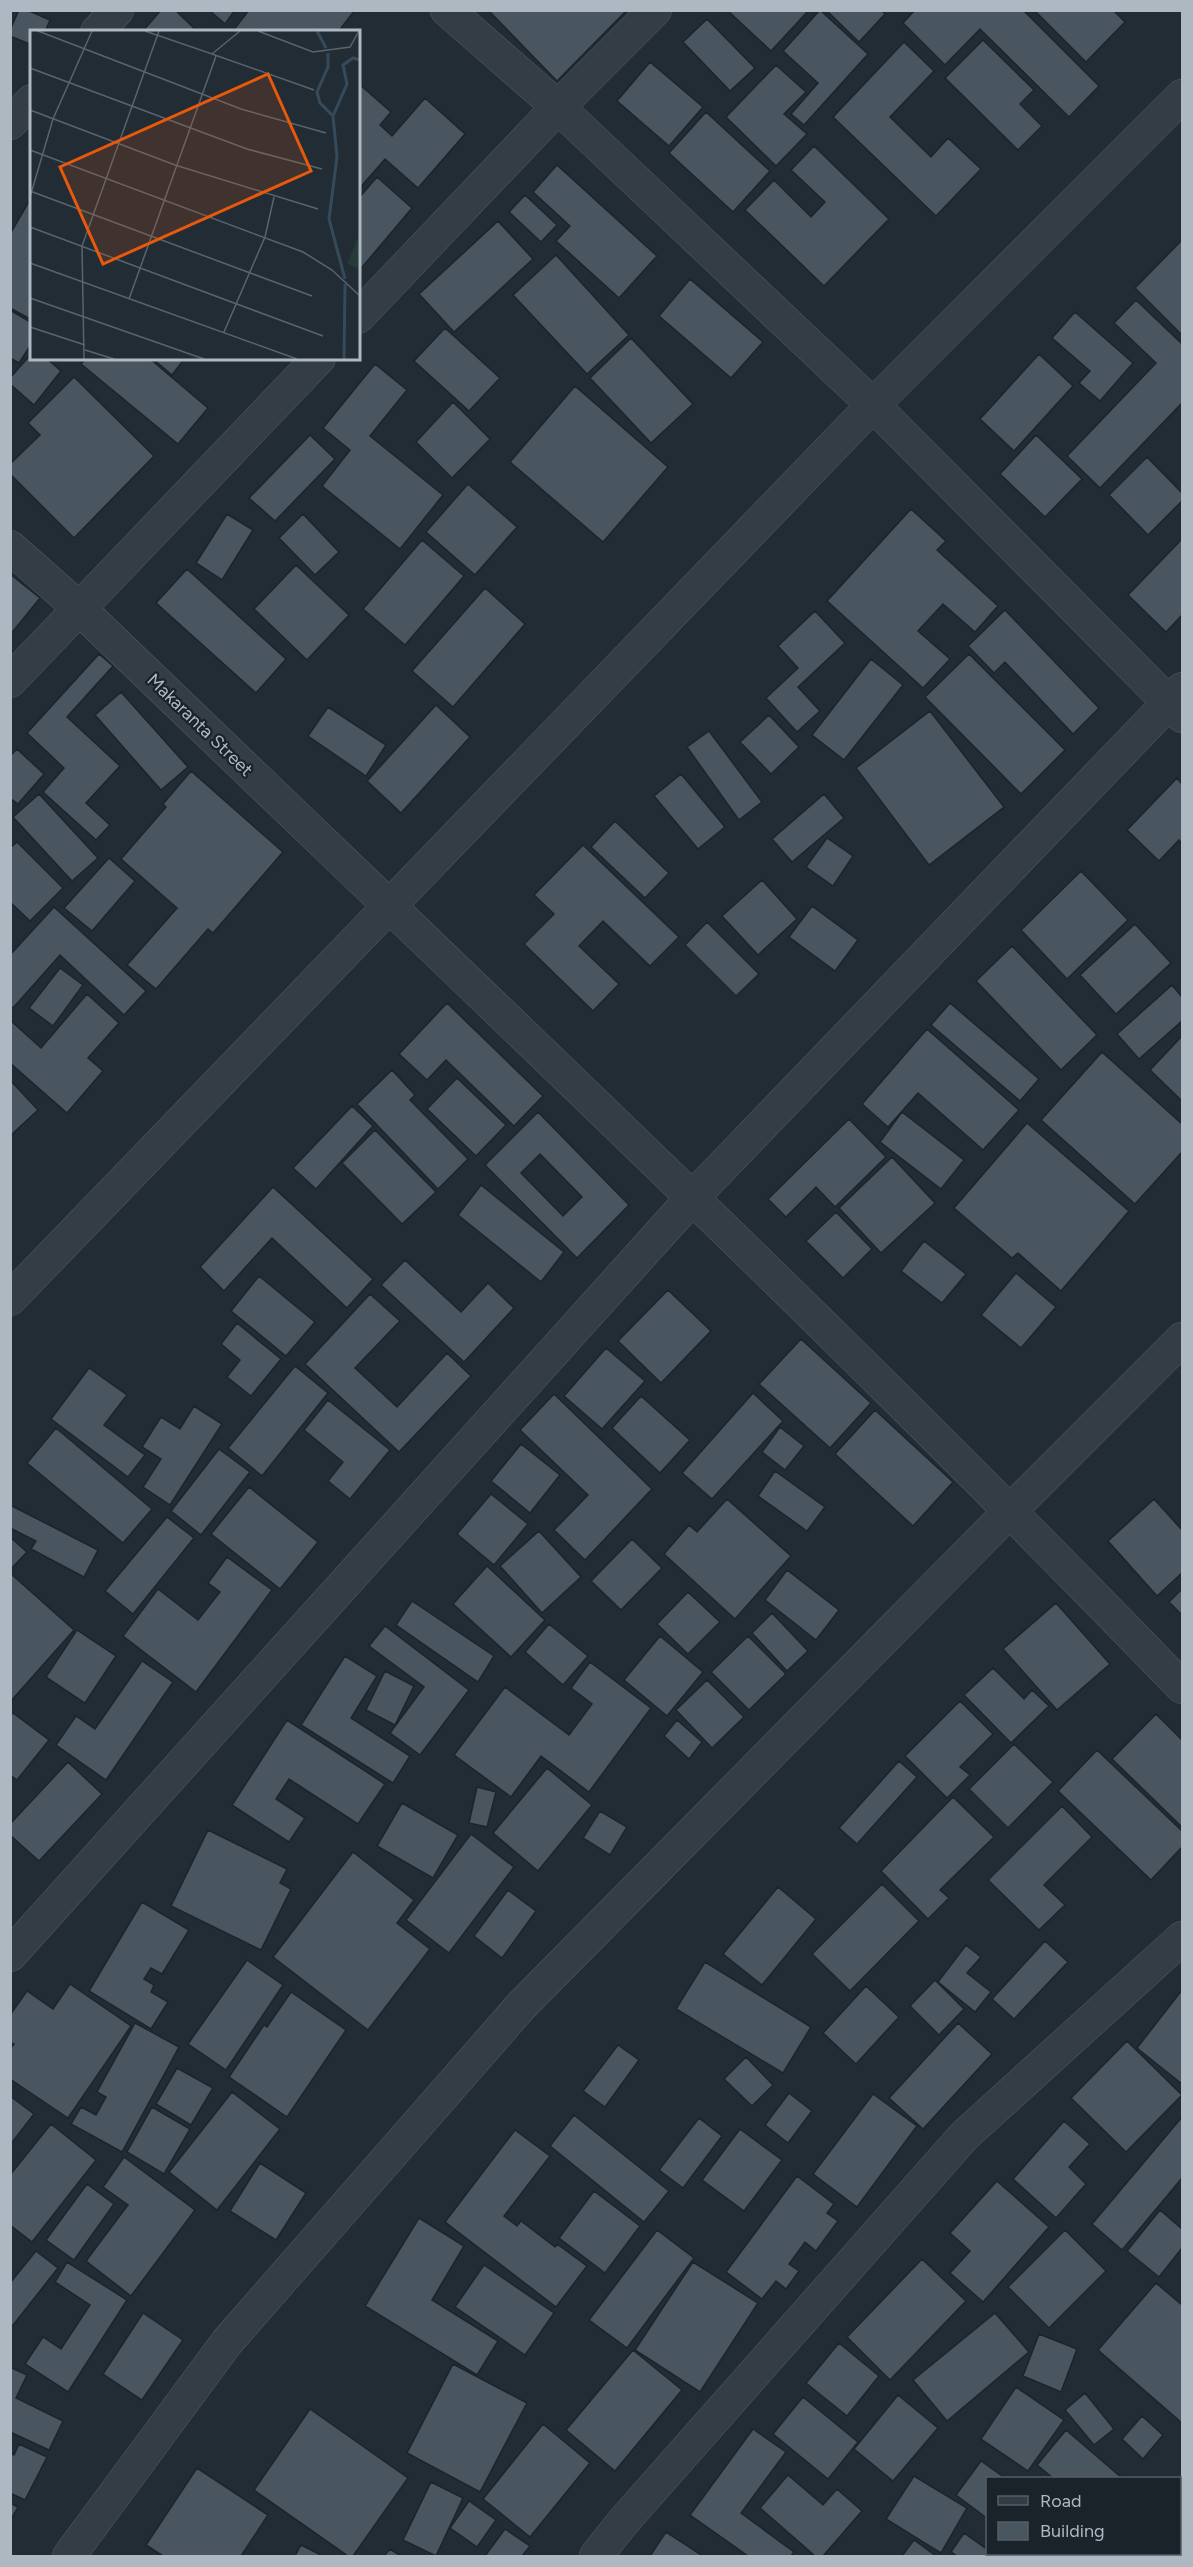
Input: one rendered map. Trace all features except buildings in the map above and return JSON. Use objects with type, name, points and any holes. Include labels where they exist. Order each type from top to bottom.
[{"type":"street","points":[[99,30],[117,10]]},
{"type":"street","points":[[10,1955],[693,1197],[1178,702],[873,405],[558,107],[447,10]]},
{"type":"street","points":[[360,315],[558,107],[655,10]]},
{"type":"street","points":[[10,1299],[873,405],[1182,96]]},
{"type":"street","points":[[10,123],[30,103]]},
{"type":"street","points":[[10,681],[317,360]]},
{"type":"street","name":"Makaranta Street","points":[[10,548],[80,609],[693,1197],[1011,1510],[1182,1687]]},
{"type":"street","points":[[69,2556],[226,2342],[521,2006],[1182,1340]]},
{"type":"street","points":[[596,2556],[639,2504],[964,2136],[1182,1938]]}]
